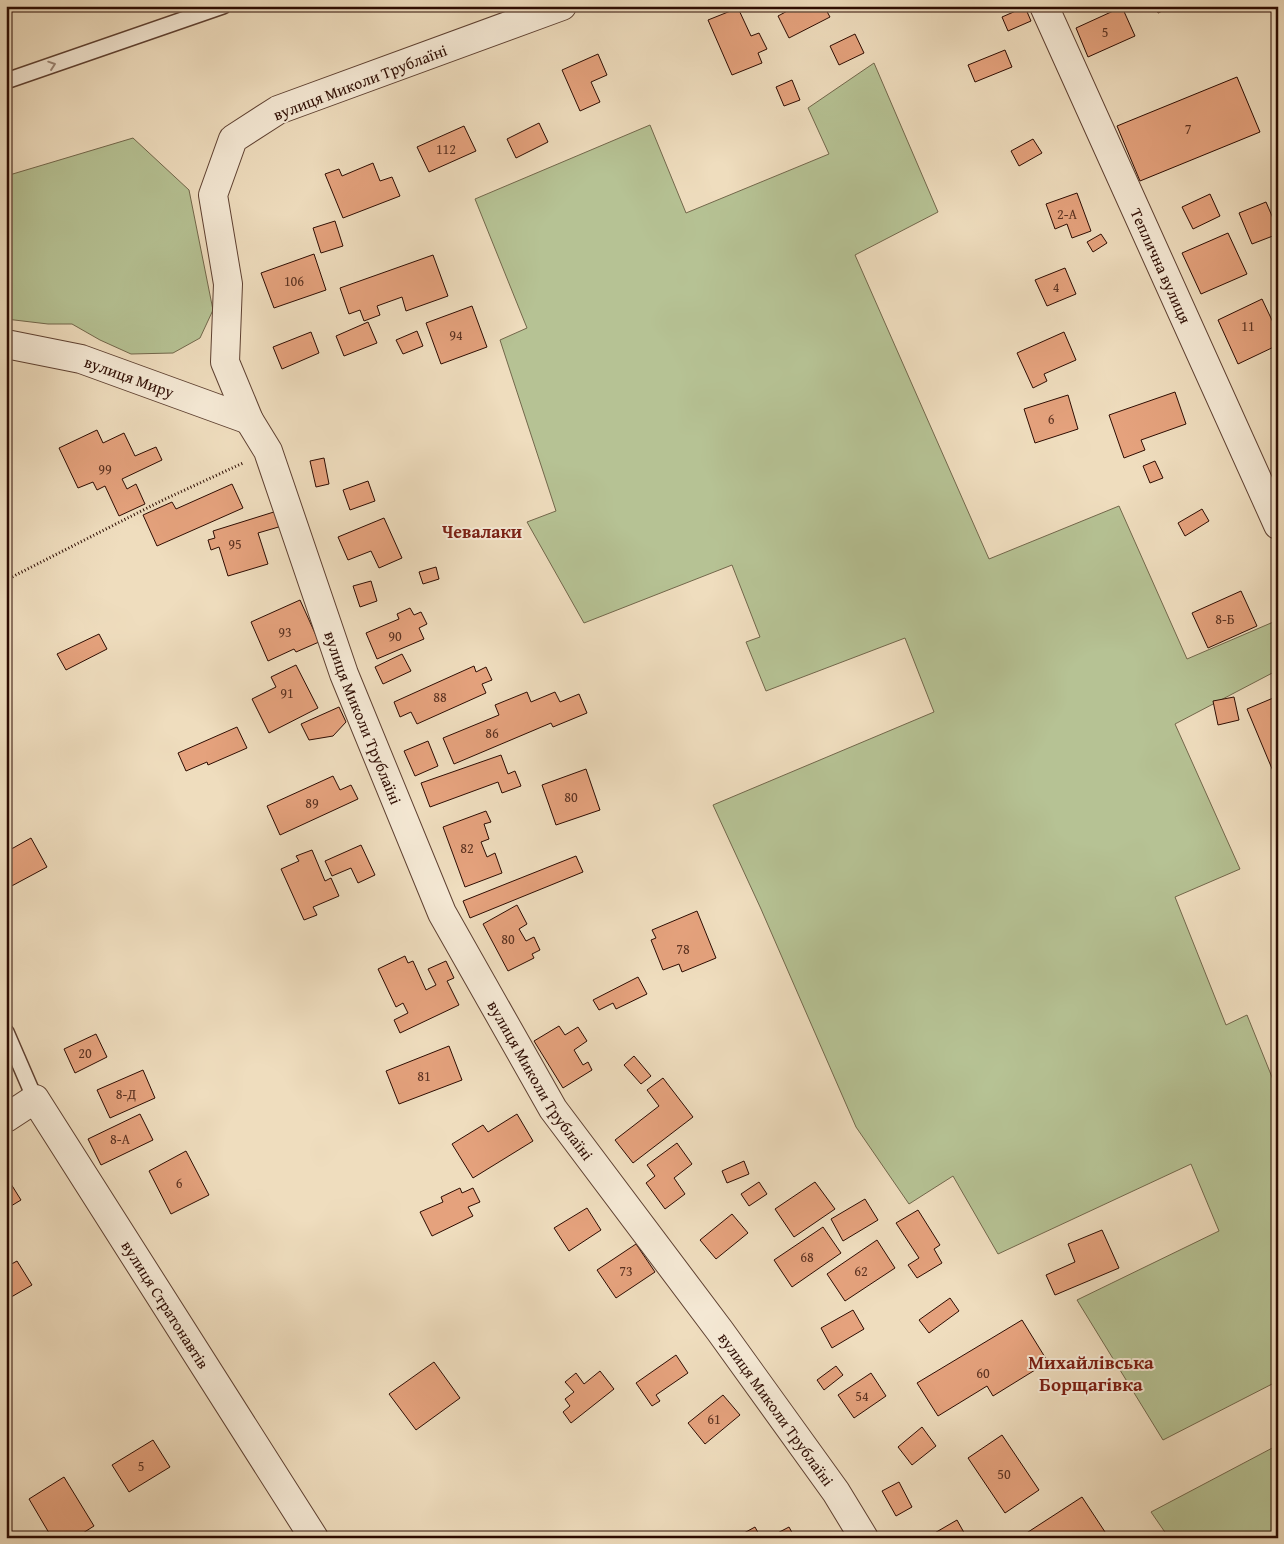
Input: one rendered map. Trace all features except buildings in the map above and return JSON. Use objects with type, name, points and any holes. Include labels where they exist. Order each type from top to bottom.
[{"type":"street","name":"вулиця Миколи Трублаїні","points":[[562,6],[278,110],[233,139],[213,195],[228,284],[225,362],[249,420],[268,451],[344,674],[442,913],[553,1109],[726,1339],[836,1492],[864,1538]]},
{"type":"street","name":"Теплична вулиця","points":[[1044,6],[1278,525]]},
{"type":"street","name":"вулиця Миру","points":[[6,344],[81,359],[249,420]]},
{"type":"street","points":[[6,1118],[35,1099]]},
{"type":"street","name":"вулиця Стратонавтів","points":[[35,1099],[314,1538]]},
{"type":"lane","points":[[6,81],[223,6]]},
{"type":"lane","points":[[6,1032],[35,1099]]},
{"type":"path","points":[[6,580],[161,501],[268,451]]},
{"type":"green space","points":[[874,63],[938,212],[855,255],[989,559],[1119,506],[1187,659],[1278,620],[1278,670],[1175,724],[1240,869],[1175,897],[1226,1025],[1247,1015],[1278,1092],[1278,1381],[1163,1440],[1077,1300],[1219,1231],[1191,1164],[998,1254],[953,1176],[909,1204],[856,1127],[761,909],[713,805],[934,712],[905,638],[766,691],[746,642],[760,637],[732,565],[584,623],[527,522],[556,511],[500,340],[527,328],[475,199],[650,125],[686,213],[829,154],[808,108]]},
{"type":"green space","points":[[133,138],[189,190],[213,310],[200,338],[173,353],[131,354],[100,340],[72,324],[48,324],[6,319],[6,176]]},
{"type":"green space","points":[[1278,1445],[1278,1538],[1169,1538],[1151,1512]]},
{"type":"district","name":"Чевалаки","points":[[482,531]]},
{"type":"district","name":"Михайлівська Борщагівка","points":[[1091,1373]]}]
